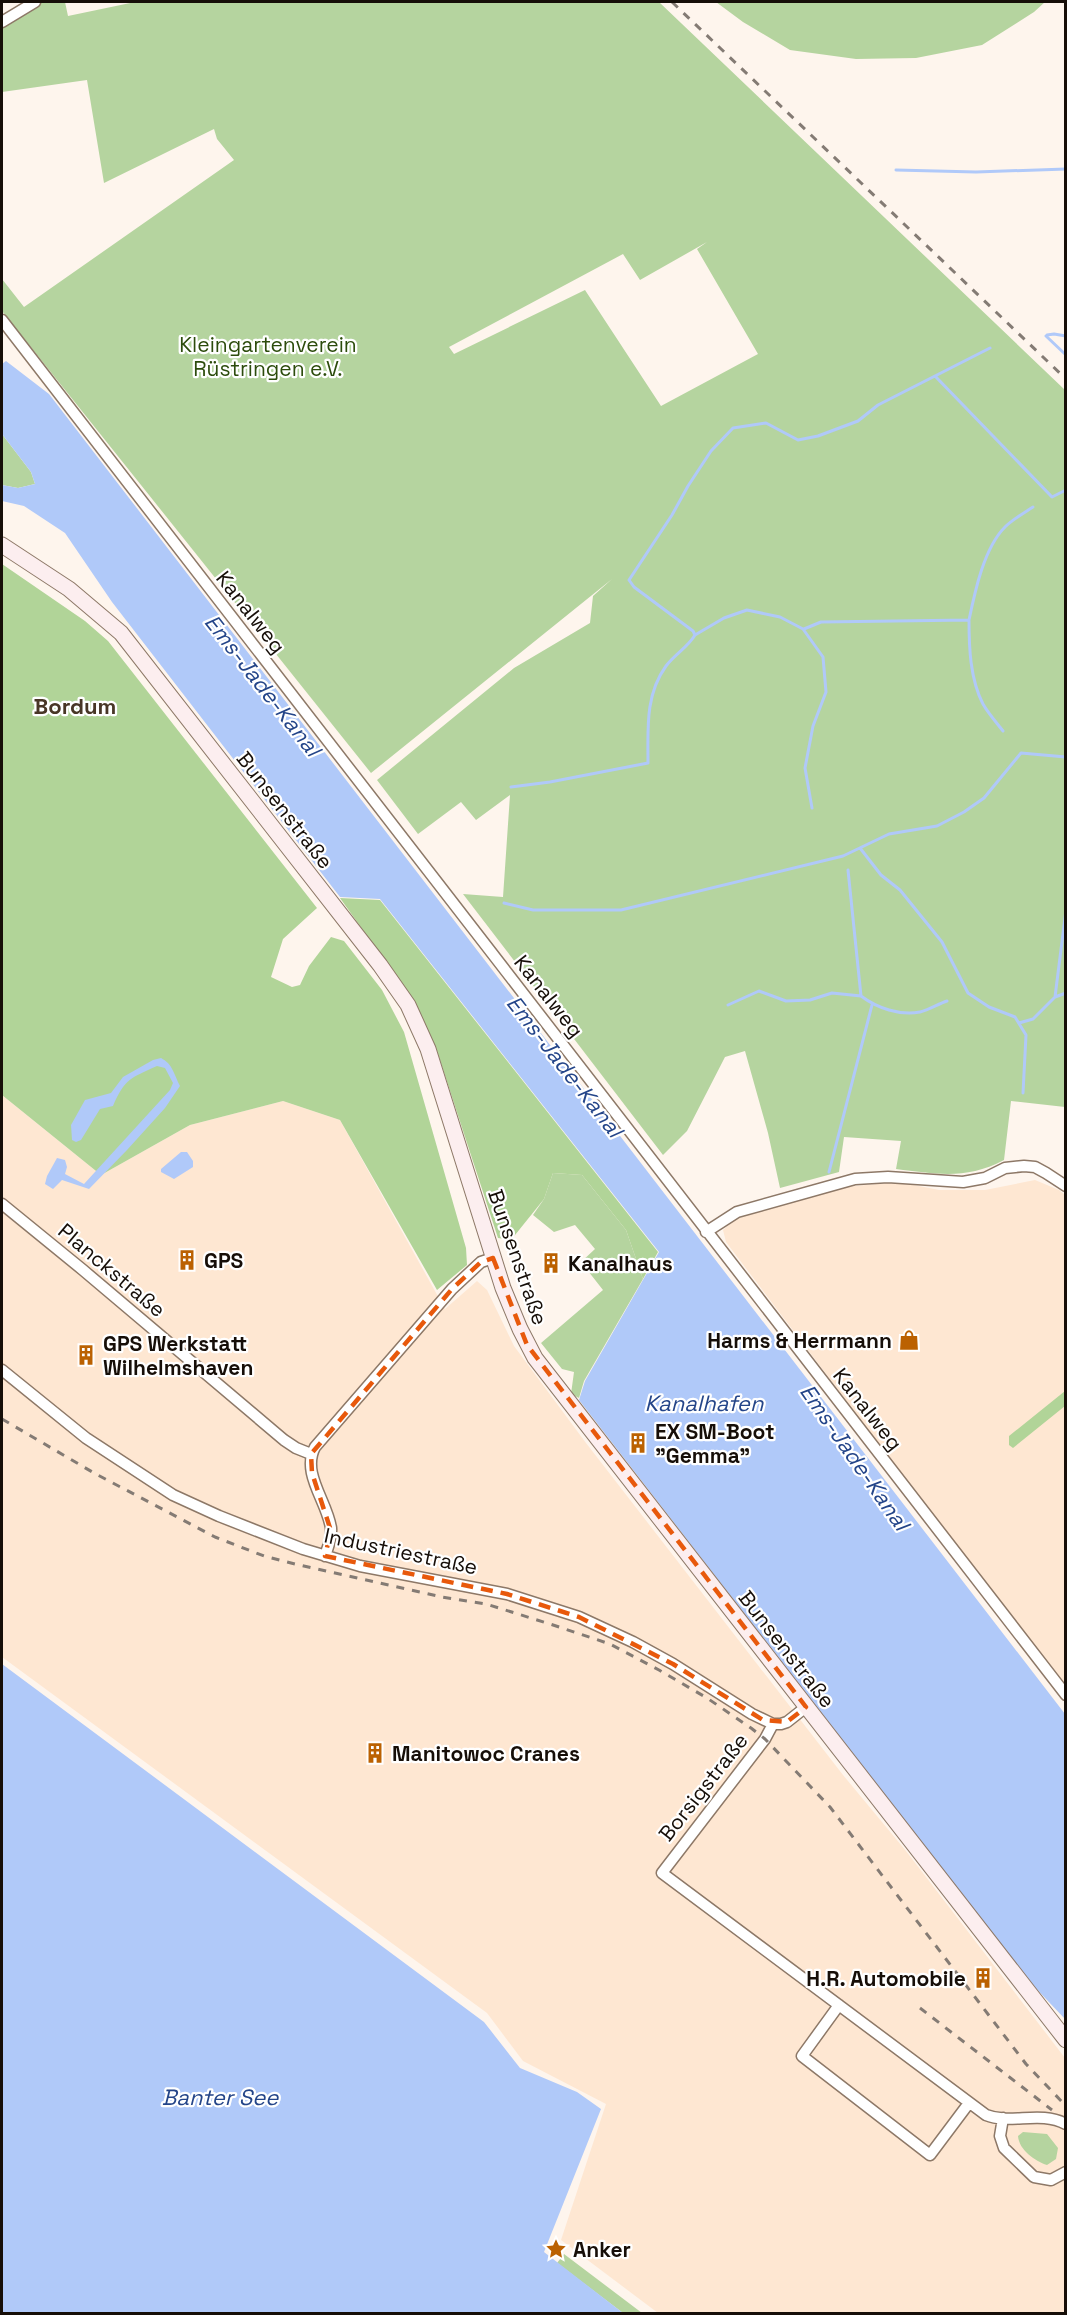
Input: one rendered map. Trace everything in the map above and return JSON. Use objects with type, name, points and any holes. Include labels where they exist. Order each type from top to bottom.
[{"type":"street","points":[[2,22],[35,2]]},
{"type":"street","name":"Kanalweg","points":[[2,320],[1065,1695]]},
{"type":"street","name":"Bunsenstraße","points":[[2,544],[69,589],[121,633],[380,965],[408,1005],[423,1039],[442,1091],[493,1258],[520,1329],[535,1358],[1065,2040]]},
{"type":"street","points":[[706,1232],[737,1212],[855,1179],[888,1178],[963,1182],[974,1181],[1005,1168],[1024,1166],[1035,1167],[1065,1186]]},
{"type":"street","name":"Planckstraße","points":[[2,1204],[284,1440],[311,1454]]},
{"type":"street","points":[[325,1556],[331,1531],[312,1473],[311,1454],[321,1439],[452,1289],[481,1263],[493,1258]]},
{"type":"street","name":"Industriestraße","points":[[2,1371],[86,1438],[173,1495],[270,1537],[325,1556],[360,1566],[507,1594],[579,1617],[673,1664],[752,1714],[773,1724]]},
{"type":"street","points":[[773,1724],[781,1725],[787,1722],[806,1707]]},
{"type":"street","name":"Borsigstraße","points":[[773,1724],[765,1739],[662,1873],[839,2006]]},
{"type":"street","points":[[969,2103],[930,2155],[802,2056],[839,2006],[986,2115],[1003,2118],[1044,2117],[1065,2124]]},
{"type":"street","points":[[1003,2118],[1000,2136],[1004,2148],[1034,2177],[1051,2180],[1065,2172]]},
{"type":"highlighted area","points":[[493,1258],[527,1345],[806,1707],[787,1722],[763,1720],[673,1664],[579,1617],[507,1594],[325,1556],[331,1531],[312,1473],[311,1454],[452,1289],[481,1262]]},
{"type":"shaded area","points":[[2,1095],[101,1175],[190,1125],[283,1101],[340,1120],[445,1309],[477,1281],[487,1290],[514,1346],[586,1443],[1065,2058],[1065,2313],[658,2313],[561,2240],[606,2104],[523,2061],[487,2013],[2,1657]]},
{"type":"shaded area","points":[[1035,1180],[1065,1195],[1065,1689],[726,1242],[723,1230],[734,1220],[844,1187],[899,1182],[939,1190],[985,1190]]},
{"type":"green space","name":"Kleingartenverein Rüstringen e.V.","points":[[40,2],[65,2],[68,16],[135,2],[659,2],[1065,390],[1065,1107],[1011,1101],[1004,1160],[977,1171],[951,1174],[896,1169],[901,1141],[844,1137],[839,1172],[780,1188],[768,1133],[745,1051],[725,1057],[687,1131],[663,1155],[463,894],[503,897],[510,795],[476,820],[461,802],[418,834],[377,780],[514,668],[590,623],[593,596],[612,579],[371,773],[2,311],[2,279],[24,307],[234,160],[217,139],[214,129],[104,183],[87,80],[2,92],[2,25]],"holes":[[[707,242],[697,249],[758,354],[661,406],[585,290],[454,354],[449,347],[623,254],[640,280]]]},
{"type":"green space","points":[[716,2],[1045,2],[1034,12],[982,45],[916,58],[856,59],[790,50],[743,22]]},
{"type":"green space","points":[[2,434],[31,472],[35,484],[18,488],[2,485]]},
{"type":"green space","points":[[2,564],[85,621],[108,641],[317,908],[283,939],[271,977],[292,987],[300,985],[309,966],[331,937],[344,941],[382,990],[404,1032],[466,1248],[467,1265],[437,1290],[340,1120],[283,1101],[190,1125],[101,1175],[2,1095]]},
{"type":"green space","points":[[340,898],[380,900],[658,1252],[643,1279],[626,1230],[582,1175],[553,1173],[544,1199],[511,1240],[498,1238],[437,1051],[415,1003]]},
{"type":"green space","points":[[553,1173],[582,1175],[626,1230],[643,1279],[584,1381],[579,1398],[571,1394],[574,1372],[562,1369],[541,1343],[603,1290],[581,1262],[595,1249],[575,1225],[554,1232],[533,1215],[544,1199]]},
{"type":"green space","points":[[1065,1391],[1065,1406],[1013,1448],[1009,1445],[1009,1436]]},
{"type":"green space","points":[[1023,2132],[1047,2134],[1058,2148],[1056,2159],[1047,2165],[1028,2154],[1019,2141],[1018,2136]]},
{"type":"green space","points":[[564,2254],[642,2313],[623,2313],[557,2263]]},
{"type":"water","name":"Kanalhafen","points":[[6,361],[49,394],[1065,1714],[1065,2019],[1028,1980],[579,1400],[585,1381],[659,1252],[380,899],[340,897],[112,602],[65,533],[24,506],[2,501],[2,485],[18,488],[35,484],[31,472],[2,434],[2,364]]},
{"type":"water","points":[[161,1058],[171,1067],[180,1086],[165,1108],[127,1150],[89,1189],[62,1180],[53,1189],[45,1184],[57,1158],[65,1160],[67,1167],[65,1174],[84,1184],[170,1090],[173,1083],[165,1068],[157,1066],[130,1080],[121,1090],[113,1106],[100,1109],[81,1140],[76,1142],[72,1140],[71,1125],[85,1100],[111,1093],[123,1077]]},
{"type":"water","points":[[181,1152],[187,1152],[193,1161],[193,1167],[174,1179],[161,1172],[161,1169]]},
{"type":"water","name":"Banter See","points":[[2,1664],[484,2022],[520,2068],[577,2092],[601,2109],[544,2252],[623,2313],[2,2313]]},
{"type":"waterway","points":[[896,170],[976,172],[1066,169]]},
{"type":"waterway","points":[[1047,335],[1066,336]]},
{"type":"waterway","points":[[1046,336],[1066,355]]},
{"type":"waterway","points":[[511,787],[550,782],[648,763],[649,713],[654,689],[666,666],[695,635],[693,631],[634,587],[629,580],[711,451],[733,428],[766,423],[798,440],[818,436],[858,421],[878,405],[990,348]]},
{"type":"waterway","points":[[935,376],[1052,497],[1066,490]]},
{"type":"waterway","points":[[804,629],[821,622],[969,620],[981,570],[991,546],[1005,527],[1033,507]]},
{"type":"waterway","points":[[695,635],[724,618],[747,610],[780,617],[803,629],[823,657],[826,692],[813,726],[805,768],[812,808]]},
{"type":"waterway","points":[[969,620],[970,652],[975,684],[983,704],[1003,731]]},
{"type":"waterway","points":[[504,903],[533,910],[621,910],[843,856],[889,834],[937,826],[964,812],[984,798],[1021,753],[1066,757]]},
{"type":"waterway","points":[[860,848],[881,875],[900,890],[942,942],[968,993],[989,1007],[1015,1017],[1026,1035],[1023,1093]]},
{"type":"waterway","points":[[848,870],[861,996],[881,1007],[905,1013],[923,1011],[947,1001]]},
{"type":"waterway","points":[[1055,997],[1066,910]]},
{"type":"waterway","points":[[728,1005],[759,991],[786,1001],[810,1000],[832,993],[861,996]]},
{"type":"waterway","points":[[1019,1023],[1033,1019],[1055,997],[1066,993]]},
{"type":"waterway","points":[[829,1172],[872,1005]]},
{"type":"railway","points":[[672,2],[1066,379]]},
{"type":"railway","points":[[2,1419],[94,1473],[215,1537],[264,1556],[442,1597],[486,1604],[550,1624],[610,1644],[707,1698],[765,1739],[830,1807],[1026,2064],[1066,2106]]},
{"type":"railway","points":[[920,2008],[1052,2110]]},
{"type":"place","name":"GPS","points":[[187,1260]]},
{"type":"place","name":"Kanalhaus","points":[[551,1263]]},
{"type":"place","name":"Harms & Herrmann","points":[[909,1340]]},
{"type":"place","name":"GPS Werkstatt Wilhelmshaven","points":[[86,1355]]},
{"type":"place","name":"EX SM-Boot \"Gemma\"","points":[[638,1443]]},
{"type":"place","name":"Manitowoc Cranes","points":[[375,1753]]},
{"type":"place","name":"H.R. Automobile","points":[[983,1978]]},
{"type":"place","name":"Anker","points":[[556,2249]]},
{"type":"district","name":"Bordum","points":[[75,706]]},
{"type":"water label","name":"Ems-Jade-Kanal","points":[[263,685]]},
{"type":"water label","name":"Ems-Jade-Kanal","points":[[565,1066]]},
{"type":"water label","name":"Ems-Jade-Kanal","points":[[855,1457]]}]
